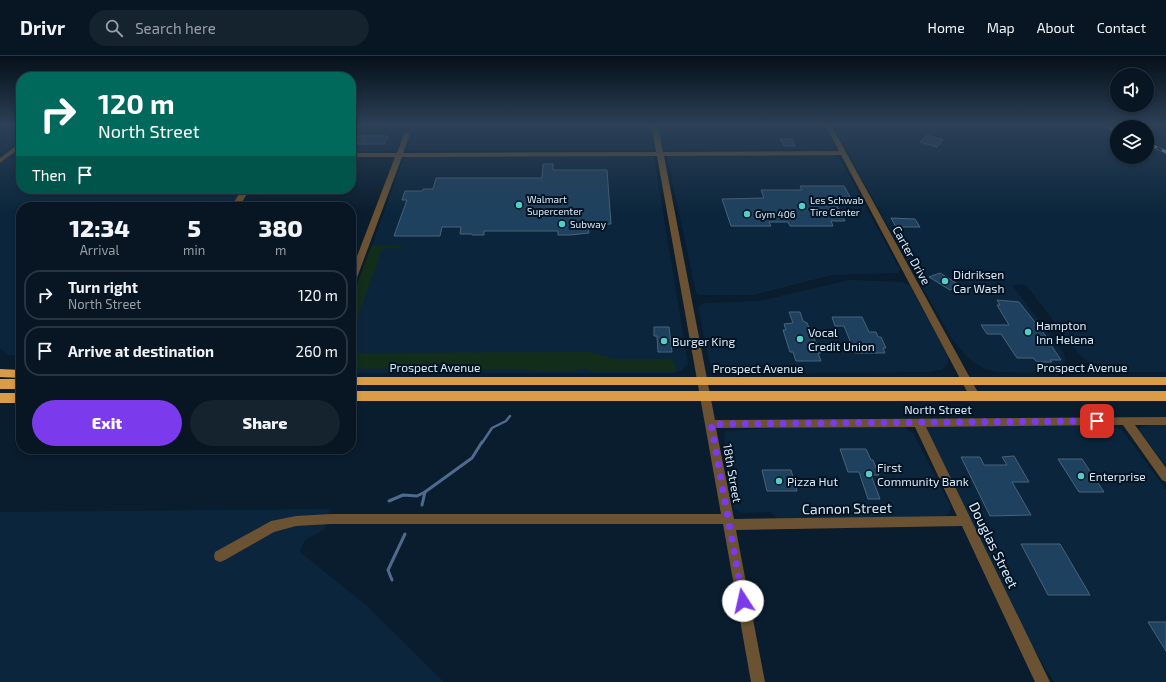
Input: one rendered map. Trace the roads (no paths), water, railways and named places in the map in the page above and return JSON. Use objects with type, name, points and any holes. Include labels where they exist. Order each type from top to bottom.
[{"type":"highway","points":[[0,373],[16,374]]},
{"type":"highway","name":"Prospect Avenue","points":[[356,381],[1166,381]]},
{"type":"highway","points":[[0,384],[16,384]]},
{"type":"highway","points":[[356,396],[1166,396]]},
{"type":"highway","points":[[0,398],[16,398]]},
{"type":"street","points":[[356,155],[502,154]]},
{"type":"street","name":"18th Street","points":[[660,154],[758,682]]},
{"type":"street","name":"Carter Drive","points":[[843,154],[975,396]]},
{"type":"street","points":[[356,270],[399,155]]},
{"type":"street","points":[[2,158],[16,157]]},
{"type":"street","points":[[1126,421],[1166,477]]},
{"type":"street","name":"North Street","points":[[711,424],[1166,421]]},
{"type":"street","name":"Douglas Street","points":[[918,422],[1043,682]]},
{"type":"street","name":"Cannon Street","points":[[220,556],[271,527],[296,521],[331,519],[729,522],[966,521]]},
{"type":"waterway","points":[[482,443],[492,428],[506,421],[510,416]]},
{"type":"waterway","points":[[425,492],[472,458],[482,442]]},
{"type":"waterway","points":[[389,501],[403,495],[417,496],[425,492]]},
{"type":"waterway","points":[[422,505],[425,492]]},
{"type":"waterway","points":[[392,580],[388,570],[405,534]]},
{"type":"place","name":"Walmart Supercenter","points":[[519,205]]},
{"type":"place","name":"Les Schwab Tire Center","points":[[802,206]]},
{"type":"place","name":"Gym 406","points":[[747,214]]},
{"type":"place","name":"Subway","points":[[562,224]]},
{"type":"place","name":"Didriksen Car Wash","points":[[945,281]]},
{"type":"place","name":"Hampton Inn Helena","points":[[1028,332]]},
{"type":"place","name":"Vocal Credit Union","points":[[800,339]]},
{"type":"place","name":"Burger King","points":[[664,341]]},
{"type":"place","name":"First Community Bank","points":[[869,474]]},
{"type":"place","name":"Enterprise","points":[[1081,476]]},
{"type":"place","name":"Pizza Hut","points":[[779,481]]}]
